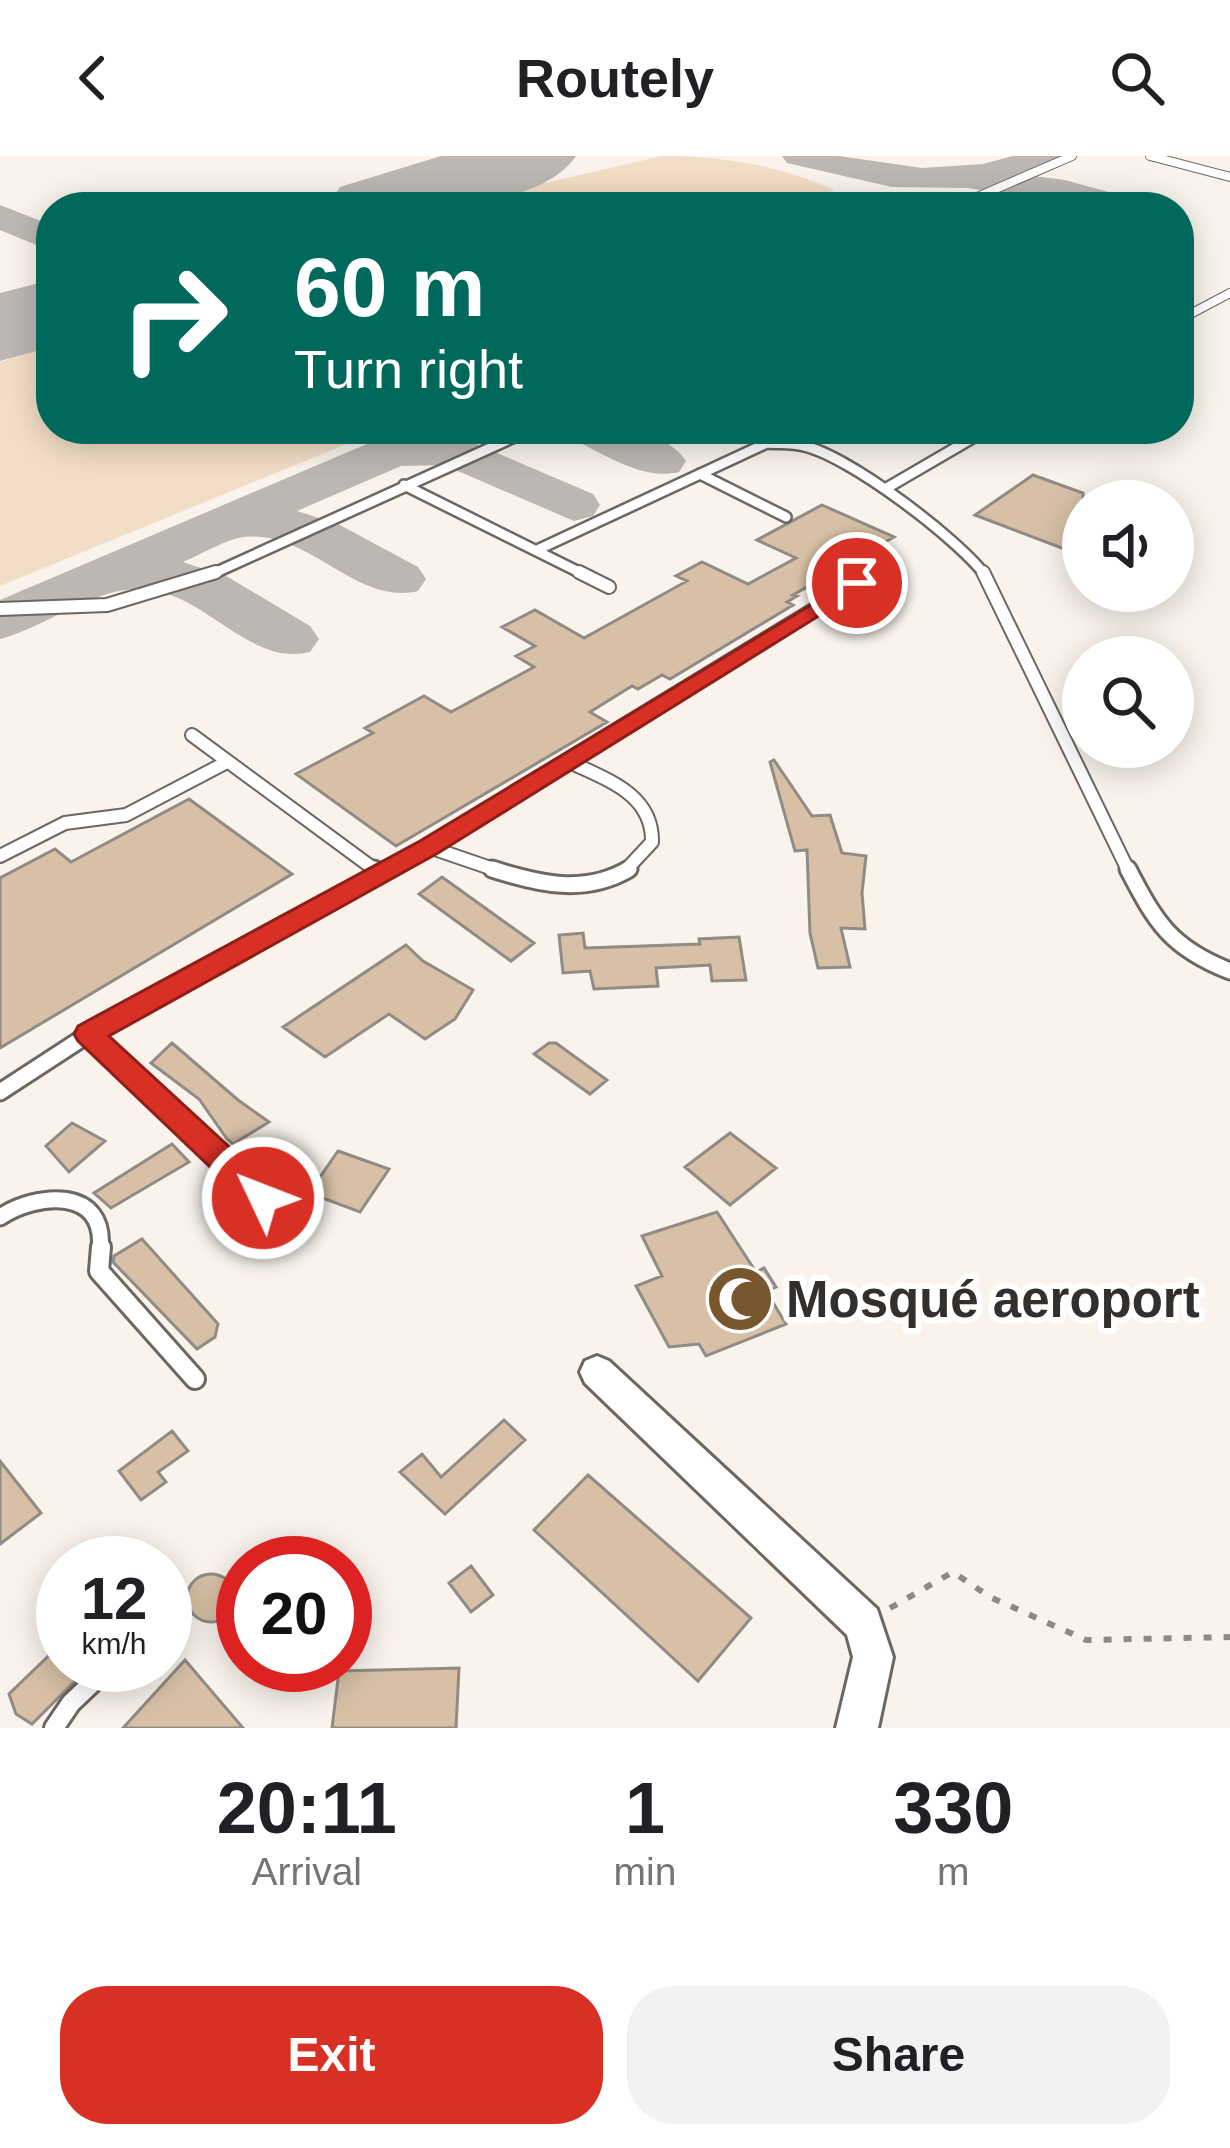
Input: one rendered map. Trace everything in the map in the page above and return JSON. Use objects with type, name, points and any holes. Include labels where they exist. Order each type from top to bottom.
[{"type":"street","points":[[597,1372],[863,1623],[873,1657],[856,1728]]},
{"type":"lane","points":[[989,192],[1072,156]]},
{"type":"lane","points":[[1150,156],[1230,177]]},
{"type":"lane","points":[[1194,312],[1229,294]]},
{"type":"lane","points":[[0,609],[107,605],[176,587],[497,444]]},
{"type":"lane","points":[[537,550],[758,446],[773,444]]},
{"type":"lane","points":[[798,444],[885,489],[956,541],[985,575],[1073,765],[1158,927],[1182,950],[1230,971]]},
{"type":"lane","points":[[885,489],[962,444]]},
{"type":"lane","points":[[700,474],[787,518]]},
{"type":"lane","points":[[404,484],[609,587]]},
{"type":"lane","points":[[0,1093],[88,1034],[429,847],[857,583]]},
{"type":"lane","points":[[192,735],[378,872]]},
{"type":"lane","points":[[0,856],[65,823],[126,815],[227,762]]},
{"type":"lane","points":[[429,847],[546,884],[597,883],[627,871],[652,842],[648,811],[631,794],[570,762]]},
{"type":"lane","points":[[88,1034],[263,1198]]},
{"type":"lane","points":[[0,1217],[44,1196],[73,1200],[84,1208],[101,1233],[99,1271],[195,1379]]},
{"type":"lane","points":[[54,1728],[83,1692]]},
{"type":"path","points":[[863,1623],[952,1572],[990,1597],[1086,1640],[1230,1637]]},
{"type":"shaded area","points":[[662,156],[770,168],[833,192],[510,192]]},
{"type":"shaded area","points":[[36,350],[36,444],[346,444],[0,586],[0,362]]},
{"type":"building","points":[[1033,475],[1062,485],[1062,548],[975,515]]},
{"type":"building","points":[[822,505],[894,537],[793,595],[797,596],[787,602],[793,605],[670,679],[662,675],[638,689],[632,686],[590,712],[607,722],[396,846],[296,774],[373,733],[365,728],[424,696],[451,712],[534,667],[516,656],[535,646],[502,627],[535,610],[584,638],[687,581],[676,576],[702,562],[748,584],[796,558],[757,540]]},
{"type":"building","points":[[774,760],[812,816],[830,815],[842,853],[866,856],[865,929],[841,928],[850,967],[818,968],[810,933],[807,850],[795,851],[770,762]]},
{"type":"building","points":[[189,799],[292,874],[0,1048],[0,878],[55,849],[71,862]]},
{"type":"building","points":[[442,877],[534,943],[511,961],[419,894]]},
{"type":"building","points":[[583,933],[585,948],[700,944],[699,939],[739,937],[746,980],[712,981],[710,965],[656,968],[658,986],[594,989],[590,971],[563,973],[559,935]]},
{"type":"building","points":[[406,945],[423,961],[473,990],[455,1019],[425,1039],[389,1014],[325,1057],[283,1027]]},
{"type":"building","points":[[172,1043],[269,1122],[233,1144],[199,1099],[151,1063]]},
{"type":"building","points":[[556,1043],[607,1080],[590,1094],[534,1054]]},
{"type":"building","points":[[72,1123],[105,1141],[69,1172],[46,1146]]},
{"type":"building","points":[[730,1133],[776,1168],[730,1205],[685,1167]]},
{"type":"building","points":[[172,1144],[189,1162],[111,1208],[94,1193]]},
{"type":"building","points":[[338,1151],[389,1169],[360,1212],[309,1193]]},
{"type":"building","points":[[717,1212],[756,1272],[764,1268],[776,1287],[766,1291],[786,1324],[706,1356],[699,1344],[669,1347],[636,1286],[662,1276],[642,1236]]},
{"type":"building","points":[[142,1239],[218,1324],[215,1337],[197,1349],[113,1262],[114,1256]]},
{"type":"building","points":[[504,1420],[525,1440],[445,1514],[400,1472],[422,1454],[441,1477]]},
{"type":"building","points":[[172,1431],[188,1451],[158,1472],[166,1482],[141,1500],[119,1471]]},
{"type":"building","points":[[0,1461],[41,1513],[0,1544]]},
{"type":"building","points":[[588,1475],[751,1618],[698,1681],[534,1530]]},
{"type":"building","points":[[471,1566],[493,1595],[471,1612],[449,1583]]},
{"type":"building","points":[[216,1575],[216,1621],[211,1622],[192,1612],[192,1584]]},
{"type":"building","points":[[36,1668],[36,1692],[64,1692],[32,1724],[16,1714],[9,1694]]},
{"type":"building","points":[[192,1668],[243,1728],[123,1728],[156,1692],[192,1692]]},
{"type":"building","points":[[459,1668],[456,1728],[332,1728],[336,1692],[372,1692],[372,1670]]},
{"type":"taxiway","points":[[799,156],[861,172],[922,179],[983,175],[1045,156]]},
{"type":"taxiway","points":[[981,181],[1068,192]]},
{"type":"taxiway","points":[[0,216],[36,232]]},
{"type":"taxiway","points":[[393,451],[409,444]]},
{"type":"taxiway","points":[[623,444],[661,461]]},
{"type":"taxiway","points":[[393,451],[452,450],[574,505]]},
{"type":"taxiway","points":[[0,621],[393,451]]},
{"type":"taxiway","points":[[232,522],[299,528],[398,579]]},
{"type":"taxiway","points":[[116,573],[166,574],[187,580],[289,639]]},
{"type":"runway","points":[[420,192],[532,156]]},
{"type":"runway","points":[[0,328],[36,317]]},
{"type":"place","name":"Mosqué aeroport","points":[[740,1299]]},
{"type":"route","points":[[263,1198],[88,1034],[429,847],[857,583]]}]
